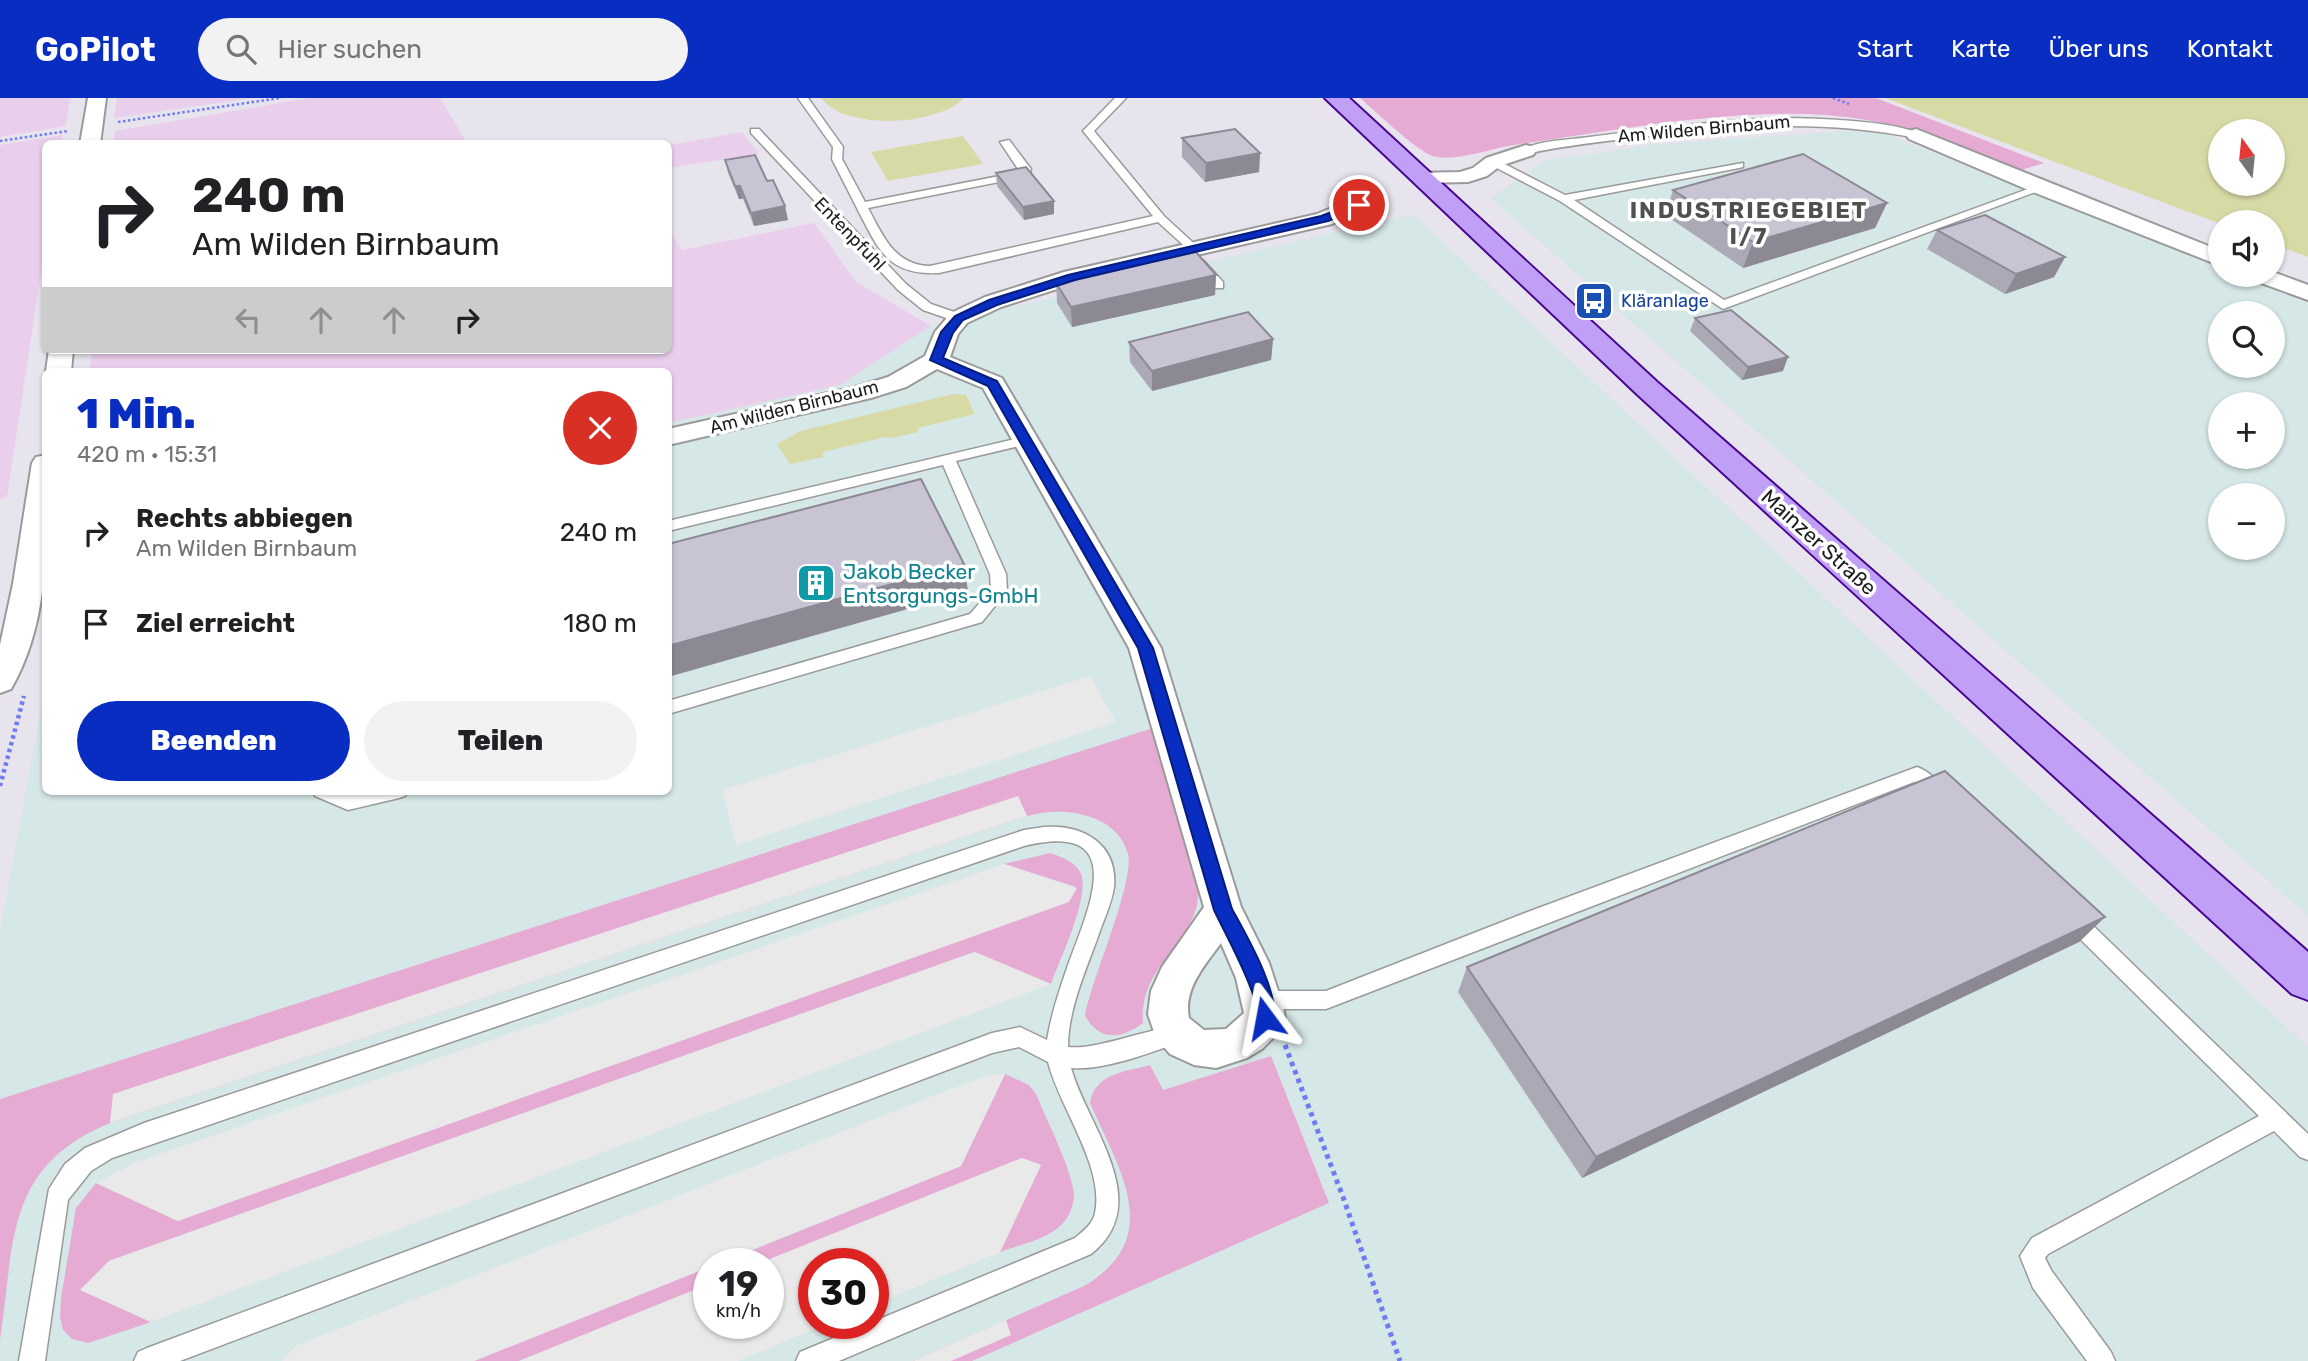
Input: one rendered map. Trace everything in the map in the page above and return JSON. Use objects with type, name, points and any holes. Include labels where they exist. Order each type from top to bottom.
[{"type":"main road","name":"Mainzer Straße","points":[[1336,98],[1647,388],[2308,980]]},
{"type":"street","points":[[91,135],[97,98]]},
{"type":"street","points":[[1916,135],[2040,188],[2208,254]]},
{"type":"street","name":"Am Wilden Birnbaum","points":[[1420,176],[1493,162],[1526,151]]},
{"type":"street","name":"Am Wilden Birnbaum","points":[[1420,176],[1453,179],[1472,175],[1493,162]]},
{"type":"street","points":[[1462,216],[1472,175]]},
{"type":"street","points":[[1223,910],[1175,980],[1168,1002],[1168,1019],[1176,1034],[1183,1042],[1204,1051],[1229,1047],[1250,1036],[1265,1018],[1264,1000],[1239,939],[1223,910],[1145,648],[1023,441],[993,383],[936,360],[947,332],[959,318],[993,302],[1072,277],[1324,219],[1374,196]]},
{"type":"street","points":[[2285,284],[2308,293]]},
{"type":"street","name":"Am Wilden Birnbaum","points":[[672,436],[862,393],[897,382],[936,360]]},
{"type":"street","points":[[0,681],[17,642],[37,582],[42,516]]},
{"type":"lane","points":[[803,98],[838,147],[837,159],[884,249],[902,266],[923,270],[986,259],[1160,218]]},
{"type":"lane","points":[[1121,98],[1088,131],[1219,285]]},
{"type":"lane","name":"Am Wilden Birnbaum","points":[[1526,151],[1660,132],[1782,120],[1856,123],[1916,135]]},
{"type":"lane","name":"Entenpfuhl","points":[[755,131],[815,198],[902,287],[927,307],[959,318]]},
{"type":"lane","points":[[862,206],[1025,174],[1026,169],[1005,142]]},
{"type":"lane","points":[[1493,162],[1564,199],[1723,304],[2040,188]]},
{"type":"lane","points":[[1564,199],[1739,165]]},
{"type":"lane","points":[[917,299],[923,270]]},
{"type":"lane","points":[[672,525],[1023,441]]},
{"type":"lane","points":[[672,707],[976,618],[999,591],[998,575],[948,459]]},
{"type":"lane","points":[[1264,1000],[1326,1000],[1917,774],[1957,812]]},
{"type":"lane","points":[[330,795],[348,803],[381,795]]},
{"type":"lane","points":[[32,1361],[57,1198],[65,1182],[89,1156],[144,1134],[1045,833],[1065,834],[1088,842],[1096,848],[1104,870],[1104,890],[1060,1021],[1057,1056],[1096,1152],[1105,1185],[1108,1207],[1101,1231],[1083,1247],[810,1361]]},
{"type":"lane","points":[[2058,905],[2308,1149]]},
{"type":"lane","points":[[147,1361],[992,1043],[1020,1037],[1057,1056],[1082,1059],[1136,1047],[1176,1034]]},
{"type":"lane","points":[[2102,1361],[2042,1279],[2032,1256],[2040,1245],[2277,1118]]},
{"type":"path","points":[[0,141],[91,135],[280,98]]},
{"type":"path","points":[[1264,1000],[1287,1049],[1343,1197],[1400,1361]]},
{"type":"shaded area","points":[[0,98],[70,98],[66,126],[0,137]]},
{"type":"shaded area","points":[[117,98],[253,98],[114,118]]},
{"type":"shaded area","points":[[309,98],[440,98],[465,140],[114,140],[115,131]]},
{"type":"shaded area","points":[[821,98],[964,98],[934,114],[891,121],[850,116],[833,109]]},
{"type":"shaded area","points":[[1360,98],[1876,98],[2044,163],[2018,171],[1957,145],[1899,127],[1870,120],[1807,114],[1740,115],[1675,122],[1514,145],[1449,158],[1430,155],[1414,145]]},
{"type":"shaded area","points":[[1885,98],[2308,98],[2308,257],[2285,248],[2285,210],[2208,210],[2208,219]]},
{"type":"shaded area","points":[[1873,129],[2208,262],[2208,287],[2270,287],[2308,302],[2308,916],[1490,198],[1545,160],[1660,144]]},
{"type":"shaded area","points":[[742,132],[759,154],[672,168],[672,144]]},
{"type":"shaded area","points":[[63,135],[62,140],[42,140],[42,267],[7,497],[0,499],[0,145]]},
{"type":"shaded area","points":[[963,136],[983,164],[888,181],[871,152]]},
{"type":"shaded area","points":[[1413,214],[2308,1047],[2308,1361],[0,1361],[0,931],[42,703],[42,795],[672,795],[672,422],[840,385],[931,326]]},
{"type":"shaded area","points":[[814,223],[856,282],[931,326],[840,385],[672,422],[672,368],[90,368],[92,354],[672,354],[672,234],[682,250]]},
{"type":"shaded area","points":[[953,394],[966,395],[975,414],[918,428],[918,432],[823,452],[823,457],[790,464],[777,444],[801,431]]},
{"type":"shaded area","points":[[1090,676],[1116,722],[736,845],[722,790]]},
{"type":"shaded area","points":[[1153,728],[1199,886],[1196,909],[1190,924],[1154,976],[1144,1005],[1143,1023],[1135,1028],[1119,1035],[1104,1034],[1085,1016],[1125,886],[1128,854],[1123,842],[1107,825],[1087,816],[1062,812],[1027,816],[110,1123],[75,1141],[50,1162],[33,1185],[21,1211],[13,1240],[0,1340],[0,1099]]},
{"type":"shaded area","points":[[1018,796],[1027,816],[110,1123],[113,1094]]},
{"type":"shaded area","points":[[1050,853],[1072,863],[1081,874],[1083,884],[1078,912],[1051,984],[974,952],[109,1261],[81,1290],[151,1322],[88,1343],[72,1339],[63,1330],[60,1317],[61,1298],[76,1208],[96,1183],[178,1221],[1076,887],[1004,864]]},
{"type":"shaded area","points":[[1004,864],[1077,888],[1069,902],[178,1221],[96,1183],[136,1162]]},
{"type":"shaded area","points":[[975,952],[1051,984],[151,1322],[80,1290],[109,1261]]},
{"type":"shaded area","points":[[1271,1056],[1329,1203],[972,1361],[913,1361],[1084,1286],[1109,1267],[1124,1246],[1130,1224],[1129,1201],[1113,1153],[1090,1103],[1098,1085],[1112,1075],[1150,1065],[1163,1090]]},
{"type":"shaded area","points":[[1005,1074],[1029,1085],[1036,1094],[1059,1146],[1073,1187],[1074,1197],[1070,1213],[1054,1231],[1000,1252],[1041,1165],[1022,1158],[784,1253],[784,1248],[758,1248],[961,1166]]},
{"type":"shaded area","points":[[1005,1074],[961,1166],[756,1248],[693,1248],[693,1273],[474,1361],[282,1361],[295,1346],[988,1076]]},
{"type":"shaded area","points":[[1022,1158],[1041,1165],[1000,1252],[889,1298],[889,1248],[798,1248],[798,1336],[738,1361],[519,1361],[693,1290],[693,1339],[784,1339],[784,1253]]},
{"type":"shaded area","points":[[693,1273],[693,1290],[519,1361],[474,1361]]},
{"type":"shaded area","points":[[1006,1320],[1011,1335],[951,1361],[913,1361]]},
{"type":"building","points":[[1235,129],[1260,153],[1206,163],[1182,138]]},
{"type":"building","points":[[1803,154],[1887,203],[1753,242],[1673,190]]},
{"type":"building","points":[[755,155],[767,181],[773,180],[785,206],[751,213],[740,186],[735,186],[725,160]]},
{"type":"building","points":[[1026,167],[1054,201],[1023,207],[996,173]]},
{"type":"building","points":[[1985,215],[2065,257],[2016,274],[1937,230]]},
{"type":"building","points":[[1196,252],[1216,275],[1071,307],[1056,283]]},
{"type":"building","points":[[1731,310],[1788,357],[1748,367],[1695,318]]},
{"type":"building","points":[[1248,312],[1273,339],[1152,371],[1129,342]]},
{"type":"building","name":"Jakob Becker Entsorgungs-GmbH","points":[[921,479],[964,564],[672,645],[672,543]]},
{"type":"building","points":[[1945,771],[2105,917],[1596,1157],[1467,967]]},
{"type":"place","name":"Kläranlage","points":[[1594,301]]},
{"type":"place","name":"Jakob Becker Entsorgungs-GmbH","points":[[816,583]]},
{"type":"district","name":"INDUSTRIEGEBIET I/7","points":[[1749,223]]},
{"type":"route","points":[[1265,1018],[1264,1000],[1239,939],[1223,910],[1145,648],[1023,441],[993,383],[936,360],[947,332],[959,318],[993,302],[1072,277],[1324,219],[1359,205]]}]
